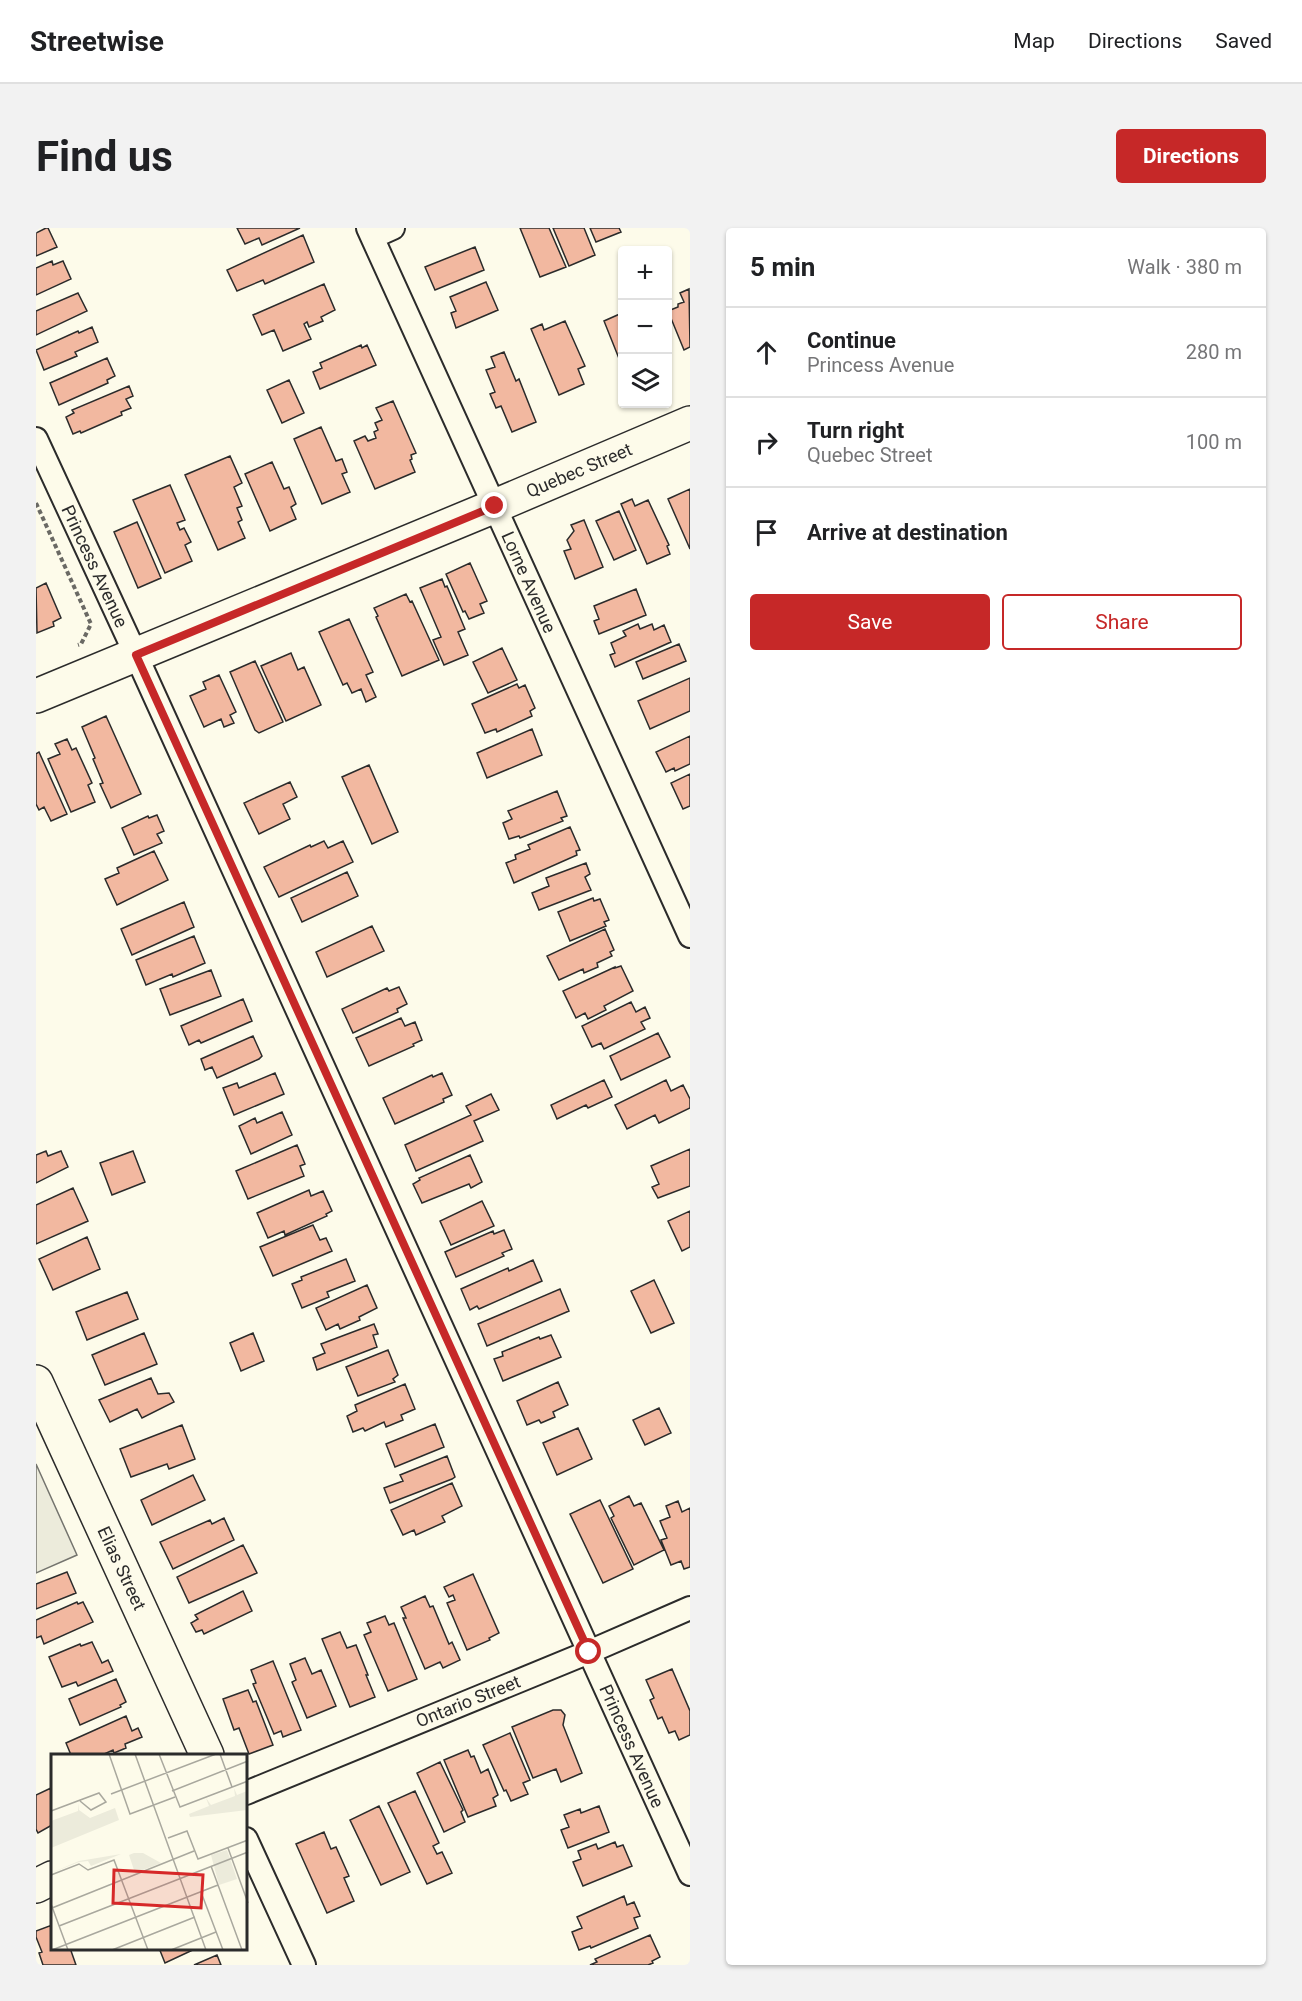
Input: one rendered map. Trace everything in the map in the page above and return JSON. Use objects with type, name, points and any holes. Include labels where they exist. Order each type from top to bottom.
[{"type":"street","points":[[370,232],[393,228]]},
{"type":"street","name":"Lorne Avenue","points":[[370,232],[690,936]]},
{"type":"street","name":"Quebec Street","points":[[36,696],[690,423]]},
{"type":"street","name":"Princess Avenue","points":[[36,439],[690,1874]]},
{"type":"street","name":"Elias Street","points":[[36,1382],[207,1754]]},
{"type":"street","name":"Ontario Street","points":[[248,1792],[690,1608]]},
{"type":"street","points":[[248,1843],[304,1965]]},
{"type":"street","points":[[36,1886],[51,1878]]},
{"type":"path","points":[[36,503],[91,624],[81,644],[72,648]]},
{"type":"shaded area","points":[[36,1464],[77,1555],[36,1573]]},
{"type":"building","points":[[46,228],[57,247],[36,256],[36,233]]},
{"type":"building","points":[[237,228],[300,228],[262,245],[259,238],[245,244]]},
{"type":"building","points":[[520,228],[549,228],[566,267],[540,277]]},
{"type":"building","points":[[553,228],[584,228],[595,255],[569,266]]},
{"type":"building","points":[[590,228],[619,228],[621,232],[596,242]]},
{"type":"building","points":[[303,235],[314,262],[265,284],[263,280],[237,291],[227,270]]},
{"type":"building","points":[[475,247],[484,270],[435,290],[425,267]]},
{"type":"building","points":[[52,261],[53,265],[63,261],[71,279],[36,295],[36,268]]},
{"type":"building","points":[[486,282],[498,310],[456,328],[451,313],[456,311],[450,297]]},
{"type":"building","points":[[324,284],[335,310],[321,317],[323,321],[309,327],[307,322],[304,324],[311,339],[283,351],[274,330],[262,335],[253,315]]},
{"type":"building","points":[[689,289],[690,347],[684,350],[672,321],[672,309],[684,302],[680,293]]},
{"type":"building","points":[[78,293],[87,311],[36,335],[36,311]]},
{"type":"building","points":[[618,315],[618,356],[604,321]]},
{"type":"building","points":[[565,321],[585,366],[578,369],[584,384],[559,395],[531,329],[542,324],[544,330]]},
{"type":"building","points":[[92,327],[98,342],[75,352],[77,356],[44,370],[36,350]]},
{"type":"building","points":[[361,345],[362,348],[367,345],[376,365],[320,389],[313,372],[322,368],[320,363]]},
{"type":"building","points":[[504,352],[516,381],[519,379],[536,422],[512,432],[501,406],[496,408],[490,394],[495,392],[486,370],[495,367],[491,357]]},
{"type":"building","points":[[107,358],[115,376],[107,380],[108,383],[59,405],[50,383]]},
{"type":"building","points":[[289,380],[304,413],[282,423],[267,390]]},
{"type":"building","points":[[129,386],[133,396],[126,399],[131,408],[121,412],[122,415],[81,433],[80,431],[73,434],[66,417],[74,413],[72,410]]},
{"type":"building","points":[[393,401],[416,453],[411,455],[410,460],[415,472],[375,489],[354,441],[365,436],[368,441],[376,438],[374,432],[378,430],[375,423],[382,420],[376,408]]},
{"type":"building","points":[[321,427],[336,461],[342,459],[347,472],[342,474],[350,492],[322,504],[294,439]]},
{"type":"building","points":[[230,456],[242,483],[234,487],[242,506],[237,508],[242,520],[238,522],[245,538],[218,550],[185,475]]},
{"type":"building","points":[[272,462],[284,489],[289,487],[296,504],[291,507],[296,519],[270,531],[245,474]]},
{"type":"building","points":[[170,485],[185,520],[177,523],[180,530],[184,528],[191,542],[185,545],[192,561],[165,573],[133,500]]},
{"type":"building","points":[[690,489],[690,549],[668,499]]},
{"type":"building","points":[[632,499],[635,506],[648,500],[669,545],[667,546],[670,554],[647,564],[621,504]]},
{"type":"building","points":[[619,511],[636,550],[614,560],[596,521]]},
{"type":"building","points":[[584,520],[603,567],[575,579],[564,551],[571,549],[567,540],[574,531],[571,525]]},
{"type":"building","points":[[137,522],[161,578],[138,588],[114,532]]},
{"type":"building","points":[[470,563],[487,601],[480,604],[484,613],[469,619],[465,611],[463,612],[446,574]]},
{"type":"building","points":[[442,579],[465,629],[458,632],[468,655],[444,665],[433,640],[441,637],[420,588]]},
{"type":"building","points":[[46,583],[61,618],[53,622],[54,626],[37,633],[36,588]]},
{"type":"building","points":[[636,589],[646,615],[599,634],[594,621],[599,619],[594,606]]},
{"type":"building","points":[[406,594],[410,602],[412,601],[439,660],[402,676],[374,608]]},
{"type":"building","points":[[349,619],[373,672],[366,675],[376,697],[366,702],[361,689],[352,693],[347,683],[343,685],[319,632]]},
{"type":"building","points":[[638,624],[640,629],[652,624],[654,630],[664,625],[671,642],[615,667],[610,655],[615,653],[611,643],[626,636],[623,631]]},
{"type":"building","points":[[679,644],[686,661],[643,679],[636,662]]},
{"type":"building","points":[[502,648],[517,680],[488,693],[473,662]]},
{"type":"building","points":[[291,653],[298,670],[304,667],[321,705],[286,721],[261,666]]},
{"type":"building","points":[[255,661],[283,722],[259,733],[255,730],[230,672]]},
{"type":"building","points":[[219,675],[236,712],[230,715],[234,723],[224,727],[221,719],[204,727],[190,696],[206,689],[203,682]]},
{"type":"building","points":[[690,678],[690,711],[650,729],[638,701]]},
{"type":"building","points":[[517,684],[519,688],[525,685],[535,708],[530,711],[532,716],[497,732],[496,729],[485,733],[472,704]]},
{"type":"building","points":[[106,716],[141,794],[111,808],[100,784],[103,783],[82,727]]},
{"type":"building","points":[[532,729],[542,755],[487,778],[477,753]]},
{"type":"building","points":[[690,736],[690,764],[675,771],[674,768],[666,772],[656,752]]},
{"type":"building","points":[[67,739],[72,750],[76,748],[92,783],[88,785],[95,802],[71,812],[48,759],[60,754],[55,744]]},
{"type":"building","points":[[39,752],[67,814],[51,821],[44,807],[39,810],[36,804],[36,754]]},
{"type":"building","points":[[369,765],[398,832],[372,844],[342,777]]},
{"type":"building","points":[[690,774],[690,806],[683,809],[671,783]]},
{"type":"building","points":[[290,782],[297,797],[283,804],[290,819],[259,834],[244,803]]},
{"type":"building","points":[[557,791],[567,816],[561,818],[563,821],[520,838],[519,836],[509,839],[503,823],[512,819],[508,811]]},
{"type":"building","points":[[157,815],[164,831],[157,834],[162,843],[134,855],[122,828],[148,816],[149,818]]},
{"type":"building","points":[[570,827],[580,850],[576,851],[577,855],[514,883],[506,863],[516,859],[515,855],[530,849],[528,845]]},
{"type":"building","points":[[324,841],[328,848],[343,841],[353,862],[279,897],[264,867],[310,845],[311,847]]},
{"type":"building","points":[[154,851],[168,880],[117,905],[105,879],[119,873],[117,868]]},
{"type":"building","points":[[586,863],[590,874],[585,877],[591,890],[539,910],[532,893],[549,886],[546,878]]},
{"type":"building","points":[[347,872],[358,896],[302,922],[291,898]]},
{"type":"building","points":[[593,898],[594,901],[600,899],[609,920],[604,922],[606,926],[570,941],[558,912]]},
{"type":"building","points":[[184,902],[194,927],[132,955],[121,929]]},
{"type":"building","points":[[372,926],[384,951],[327,977],[316,952]]},
{"type":"building","points":[[605,929],[614,950],[610,952],[612,956],[597,963],[598,967],[584,973],[583,969],[559,980],[547,956]]},
{"type":"building","points":[[194,936],[205,963],[173,977],[172,974],[146,985],[136,960]]},
{"type":"building","points":[[621,966],[633,991],[604,1006],[606,1010],[588,1019],[585,1013],[576,1018],[563,991]]},
{"type":"building","points":[[211,970],[221,996],[170,1015],[160,989]]},
{"type":"building","points":[[399,987],[407,1004],[397,1009],[398,1012],[353,1033],[342,1009],[387,988],[389,991]]},
{"type":"building","points":[[243,999],[252,1021],[201,1043],[199,1040],[189,1045],[181,1026]]},
{"type":"building","points":[[631,1002],[636,1012],[645,1007],[650,1018],[641,1022],[645,1029],[604,1049],[601,1043],[592,1047],[582,1026]]},
{"type":"building","points":[[401,1018],[405,1026],[415,1022],[422,1040],[413,1044],[414,1046],[369,1066],[356,1038]]},
{"type":"building","points":[[658,1033],[670,1057],[621,1080],[610,1056]]},
{"type":"building","points":[[253,1036],[262,1056],[259,1059],[217,1078],[212,1067],[205,1070],[201,1059]]},
{"type":"building","points":[[275,1073],[284,1094],[234,1115],[223,1088],[237,1083],[239,1088]]},
{"type":"building","points":[[442,1073],[452,1095],[443,1099],[444,1102],[395,1124],[383,1098],[432,1075],[433,1077]]},
{"type":"building","points":[[604,1080],[612,1097],[588,1108],[586,1105],[557,1119],[551,1105]]},
{"type":"building","points":[[666,1080],[671,1091],[683,1085],[690,1099],[690,1108],[659,1123],[655,1115],[627,1129],[615,1105]]},
{"type":"building","points":[[491,1094],[499,1110],[474,1121],[483,1141],[416,1171],[405,1145],[471,1115],[466,1106]]},
{"type":"building","points":[[282,1112],[292,1135],[251,1154],[239,1126],[255,1118],[257,1123]]},
{"type":"building","points":[[297,1145],[305,1164],[300,1166],[304,1176],[248,1199],[236,1171]]},
{"type":"building","points":[[690,1149],[690,1186],[658,1198],[652,1187],[659,1184],[651,1166]]},
{"type":"building","points":[[46,1151],[48,1156],[61,1151],[68,1167],[36,1183],[36,1155]]},
{"type":"building","points":[[133,1151],[145,1182],[112,1195],[100,1163]]},
{"type":"building","points":[[470,1155],[482,1182],[471,1188],[469,1184],[422,1203],[413,1184],[420,1180],[419,1178]]},
{"type":"building","points":[[73,1188],[88,1221],[36,1244],[36,1205]]},
{"type":"building","points":[[309,1190],[311,1196],[323,1191],[332,1211],[326,1214],[327,1216],[285,1235],[284,1231],[268,1238],[257,1213]]},
{"type":"building","points":[[482,1201],[494,1226],[451,1245],[440,1221]]},
{"type":"building","points":[[690,1211],[690,1247],[682,1251],[668,1221]]},
{"type":"building","points":[[313,1225],[320,1240],[326,1238],[332,1251],[273,1276],[260,1247]]},
{"type":"building","points":[[504,1230],[512,1249],[502,1253],[504,1256],[456,1277],[445,1252],[493,1231],[494,1234]]},
{"type":"building","points":[[87,1237],[100,1269],[53,1290],[39,1259]]},
{"type":"building","points":[[346,1259],[355,1281],[327,1292],[329,1297],[302,1308],[292,1284],[302,1280],[301,1277]]},
{"type":"building","points":[[533,1260],[542,1281],[479,1309],[477,1306],[470,1310],[461,1289],[508,1268],[509,1271]]},
{"type":"building","points":[[654,1280],[674,1323],[651,1333],[631,1291]]},
{"type":"building","points":[[367,1285],[377,1308],[359,1317],[360,1320],[340,1329],[338,1324],[326,1330],[316,1308]]},
{"type":"building","points":[[560,1289],[569,1311],[487,1346],[478,1324]]},
{"type":"building","points":[[127,1292],[138,1319],[87,1340],[76,1312]]},
{"type":"building","points":[[374,1324],[378,1334],[373,1335],[377,1347],[317,1370],[313,1358],[325,1353],[321,1344]]},
{"type":"building","points":[[144,1333],[157,1364],[105,1385],[92,1355]]},
{"type":"building","points":[[253,1333],[264,1361],[241,1371],[230,1343]]},
{"type":"building","points":[[551,1335],[561,1357],[503,1381],[494,1359],[503,1356],[502,1352],[539,1337],[540,1339]]},
{"type":"building","points":[[388,1350],[398,1375],[393,1379],[395,1382],[358,1396],[346,1367]]},
{"type":"building","points":[[151,1378],[158,1394],[169,1393],[174,1402],[142,1418],[137,1409],[110,1422],[99,1400]]},
{"type":"building","points":[[558,1382],[568,1405],[553,1412],[555,1417],[541,1423],[539,1420],[527,1425],[517,1401]]},
{"type":"building","points":[[405,1384],[415,1409],[401,1415],[403,1420],[386,1427],[384,1422],[365,1431],[363,1428],[353,1432],[347,1416],[357,1411],[355,1405]]},
{"type":"building","points":[[659,1408],[671,1433],[645,1445],[633,1420]]},
{"type":"building","points":[[435,1424],[444,1447],[395,1467],[386,1444]]},
{"type":"building","points":[[182,1425],[195,1459],[169,1469],[167,1464],[131,1477],[120,1449]]},
{"type":"building","points":[[578,1428],[592,1459],[557,1475],[543,1443]]},
{"type":"building","points":[[447,1456],[455,1477],[390,1503],[384,1488],[403,1481],[400,1475]]},
{"type":"building","points":[[193,1475],[205,1500],[152,1525],[141,1500]]},
{"type":"building","points":[[452,1483],[462,1506],[442,1516],[445,1522],[416,1535],[414,1530],[403,1535],[391,1510]]},
{"type":"building","points":[[629,1496],[634,1506],[641,1503],[664,1550],[634,1565],[611,1518],[614,1516],[609,1506]]},
{"type":"building","points":[[600,1500],[633,1569],[603,1583],[570,1514]]},
{"type":"building","points":[[678,1501],[682,1512],[690,1508],[690,1567],[684,1569],[681,1561],[671,1565],[661,1540],[667,1538],[660,1521],[670,1517],[666,1506]]},
{"type":"building","points":[[224,1518],[234,1540],[173,1569],[160,1542],[210,1520],[212,1524]]},
{"type":"building","points":[[243,1545],[257,1573],[189,1603],[177,1577]]},
{"type":"building","points":[[67,1572],[76,1593],[36,1609],[36,1584]]},
{"type":"building","points":[[473,1574],[499,1633],[489,1638],[490,1640],[467,1650],[447,1603],[455,1600],[453,1595],[449,1597],[444,1587]]},
{"type":"building","points":[[243,1591],[252,1611],[204,1634],[202,1630],[196,1632],[191,1623],[198,1619],[195,1615]]},
{"type":"building","points":[[425,1596],[430,1607],[433,1606],[449,1644],[452,1642],[460,1660],[443,1668],[440,1662],[425,1669],[403,1618],[406,1618],[401,1607]]},
{"type":"building","points":[[77,1602],[78,1604],[83,1602],[93,1622],[44,1644],[41,1636],[36,1638],[36,1620]]},
{"type":"building","points":[[385,1616],[389,1625],[394,1623],[417,1679],[388,1691],[364,1635],[371,1632],[367,1623]]},
{"type":"building","points":[[340,1632],[347,1648],[356,1645],[375,1697],[350,1707],[322,1639]]},
{"type":"building","points":[[92,1642],[102,1663],[108,1660],[113,1671],[78,1686],[76,1682],[62,1687],[49,1657],[80,1644],[81,1646]]},
{"type":"building","points":[[305,1658],[312,1674],[321,1670],[336,1706],[307,1718],[292,1682],[296,1680],[290,1664]]},
{"type":"building","points":[[273,1661],[301,1730],[283,1737],[281,1731],[274,1734],[253,1684],[256,1683],[251,1670]]},
{"type":"building","points":[[672,1669],[690,1711],[690,1735],[679,1740],[675,1731],[669,1733],[662,1717],[658,1719],[650,1700],[654,1698],[646,1680]]},
{"type":"building","points":[[116,1679],[126,1702],[120,1705],[121,1707],[80,1725],[69,1699]]},
{"type":"building","points":[[248,1690],[253,1702],[256,1701],[273,1745],[249,1754],[239,1728],[234,1730],[223,1699]]},
{"type":"building","points":[[553,1710],[561,1710],[565,1715],[563,1725],[582,1773],[561,1782],[556,1769],[533,1778],[512,1727]]},
{"type":"building","points":[[126,1716],[132,1731],[138,1728],[142,1737],[125,1744],[126,1748],[104,1754],[71,1754],[66,1743]]},
{"type":"building","points":[[510,1733],[530,1780],[523,1783],[528,1794],[511,1801],[483,1745]]},
{"type":"building","points":[[468,1750],[471,1757],[474,1756],[481,1773],[488,1769],[498,1795],[493,1798],[496,1806],[468,1817],[444,1760]]},
{"type":"building","points":[[440,1762],[463,1810],[461,1812],[465,1822],[444,1832],[417,1773]]},
{"type":"building","points":[[51,1788],[51,1826],[38,1833],[36,1829],[36,1795]]},
{"type":"building","points":[[415,1791],[439,1843],[433,1846],[437,1854],[442,1852],[452,1873],[427,1884],[388,1803]]},
{"type":"building","points":[[379,1806],[410,1872],[381,1885],[350,1820]]},
{"type":"building","points":[[599,1806],[609,1832],[568,1848],[561,1830],[569,1827],[564,1815],[580,1809],[581,1813]]},
{"type":"building","points":[[324,1832],[331,1849],[336,1847],[349,1876],[344,1878],[354,1901],[327,1913],[296,1844]]},
{"type":"building","points":[[615,1842],[617,1847],[623,1845],[632,1866],[583,1886],[573,1862],[581,1859],[578,1851],[596,1844],[598,1849]]},
{"type":"building","points":[[624,1896],[627,1905],[634,1902],[640,1916],[634,1918],[638,1928],[591,1948],[590,1946],[579,1950],[572,1932],[582,1928],[577,1917]]},
{"type":"building","points":[[51,1925],[51,1950],[71,1950],[76,1965],[43,1965],[36,1931]]},
{"type":"building","points":[[650,1935],[660,1957],[652,1961],[653,1963],[648,1965],[590,1965],[597,1962],[595,1959]]},
{"type":"building","points":[[160,1950],[193,1950],[165,1963]]},
{"type":"building","points":[[217,1955],[221,1965],[194,1965]]},
{"type":"route","points":[[495,506],[136,655],[589,1652]]}]
